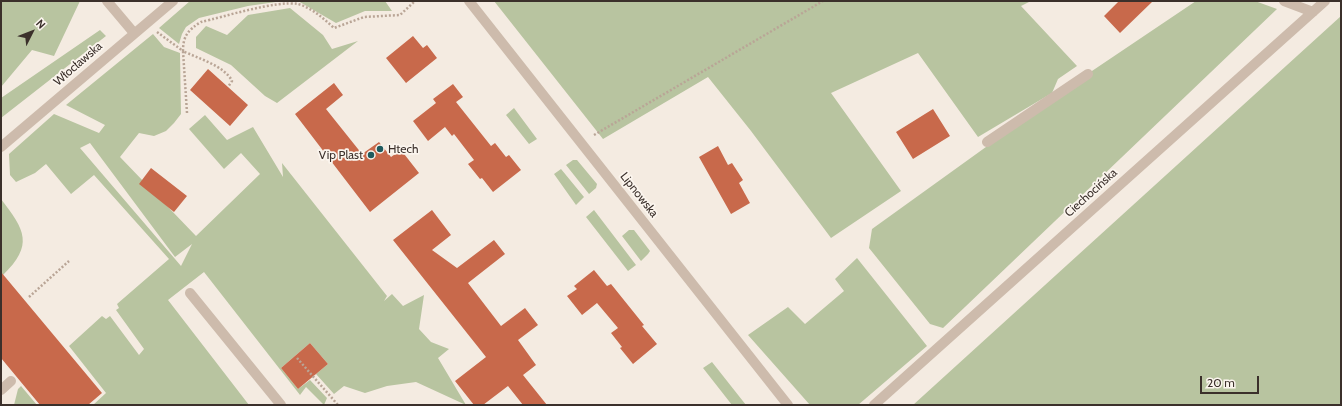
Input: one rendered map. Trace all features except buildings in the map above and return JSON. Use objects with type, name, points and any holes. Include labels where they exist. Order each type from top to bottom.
[{"type":"street","points":[[107,1],[134,33]]},
{"type":"street","name":"Włocławska","points":[[1,147],[172,1]]},
{"type":"street","name":"Lipnowska","points":[[469,1],[788,405]]},
{"type":"street","points":[[1284,1],[1313,12]]},
{"type":"street","name":"Ciechocińska","points":[[874,405],[1325,1]]},
{"type":"street","points":[[987,142],[1088,74]]},
{"type":"street","points":[[190,293],[281,405]]},
{"type":"street","points":[[1,390],[10,381]]},
{"type":"path","points":[[187,113],[183,41],[193,27],[201,22],[273,4],[297,4],[319,15],[334,28],[364,17],[400,15],[415,1]]},
{"type":"path","points":[[589,138],[823,1]]},
{"type":"path","points":[[145,24],[183,51],[222,69],[230,76],[232,81],[228,87]]},
{"type":"path","points":[[29,297],[68,261]]},
{"type":"path","points":[[297,358],[338,405]]},
{"type":"green space","points":[[1,1],[80,1],[54,56],[32,50],[1,87]]},
{"type":"green space","points":[[190,1],[283,1],[248,6],[199,18],[186,27],[179,44],[159,28]]},
{"type":"green space","points":[[298,1],[385,1],[392,11],[365,11],[336,23]]},
{"type":"green space","points":[[494,1],[1031,1],[1021,6],[1077,66],[1058,79],[1052,93],[978,137],[918,53],[831,93],[901,191],[831,238],[751,131],[708,77],[603,139]]},
{"type":"green space","points":[[1196,1],[1255,1],[1277,9],[943,328],[930,324],[869,248],[872,229],[1086,75]]},
{"type":"green space","points":[[290,8],[323,35],[332,49],[358,41],[277,103],[265,96],[231,65],[196,48],[196,37],[206,26],[227,35],[248,15]]},
{"type":"green space","points":[[1341,16],[1341,405],[913,405]]},
{"type":"green space","points":[[100,30],[106,36],[1,118],[1,98]]},
{"type":"green space","points":[[153,34],[164,47],[180,53],[181,114],[166,131],[154,136],[139,133],[120,157],[196,236],[260,174],[241,153],[224,169],[189,129],[205,115],[227,140],[253,127],[283,177],[282,163],[387,296],[384,301],[392,294],[403,306],[424,295],[419,329],[431,342],[449,349],[438,358],[466,405],[416,382],[387,386],[365,393],[344,386],[334,394],[316,374],[328,364],[310,343],[281,368],[298,389],[310,380],[327,398],[324,405],[306,387],[300,395],[204,272],[168,300],[249,405],[93,405],[106,393],[69,346],[102,316],[106,319],[110,316],[139,355],[144,349],[116,310],[119,308],[117,304],[169,259],[94,175],[71,194],[46,164],[35,173],[16,182],[10,175],[9,154],[54,114],[99,133],[105,125],[66,105]],"holes":[[[90,143],[175,257],[192,244],[181,266],[80,148]]]},
{"type":"green space","points":[[514,108],[537,139],[529,144],[506,115]]},
{"type":"green space","points":[[573,160],[577,160],[597,184],[596,188],[589,194],[566,165]]},
{"type":"green space","points":[[561,169],[584,197],[576,205],[554,174]]},
{"type":"green space","points":[[1,199],[16,220],[23,237],[19,255],[3,275],[1,273]]},
{"type":"green space","points":[[594,210],[636,265],[628,271],[586,217]]},
{"type":"green space","points":[[629,230],[634,230],[650,251],[641,261],[622,236]]},
{"type":"green space","points":[[857,258],[927,346],[858,405],[810,405],[748,335],[788,307],[805,324],[844,291],[835,279]]},
{"type":"green space","points":[[712,362],[746,405],[732,405],[703,368]]},
{"type":"green space","points":[[21,386],[37,405],[14,405],[18,389]]},
{"type":"place","name":"Htech","points":[[380,149]]},
{"type":"place","name":"Vip Plast","points":[[371,155]]}]
